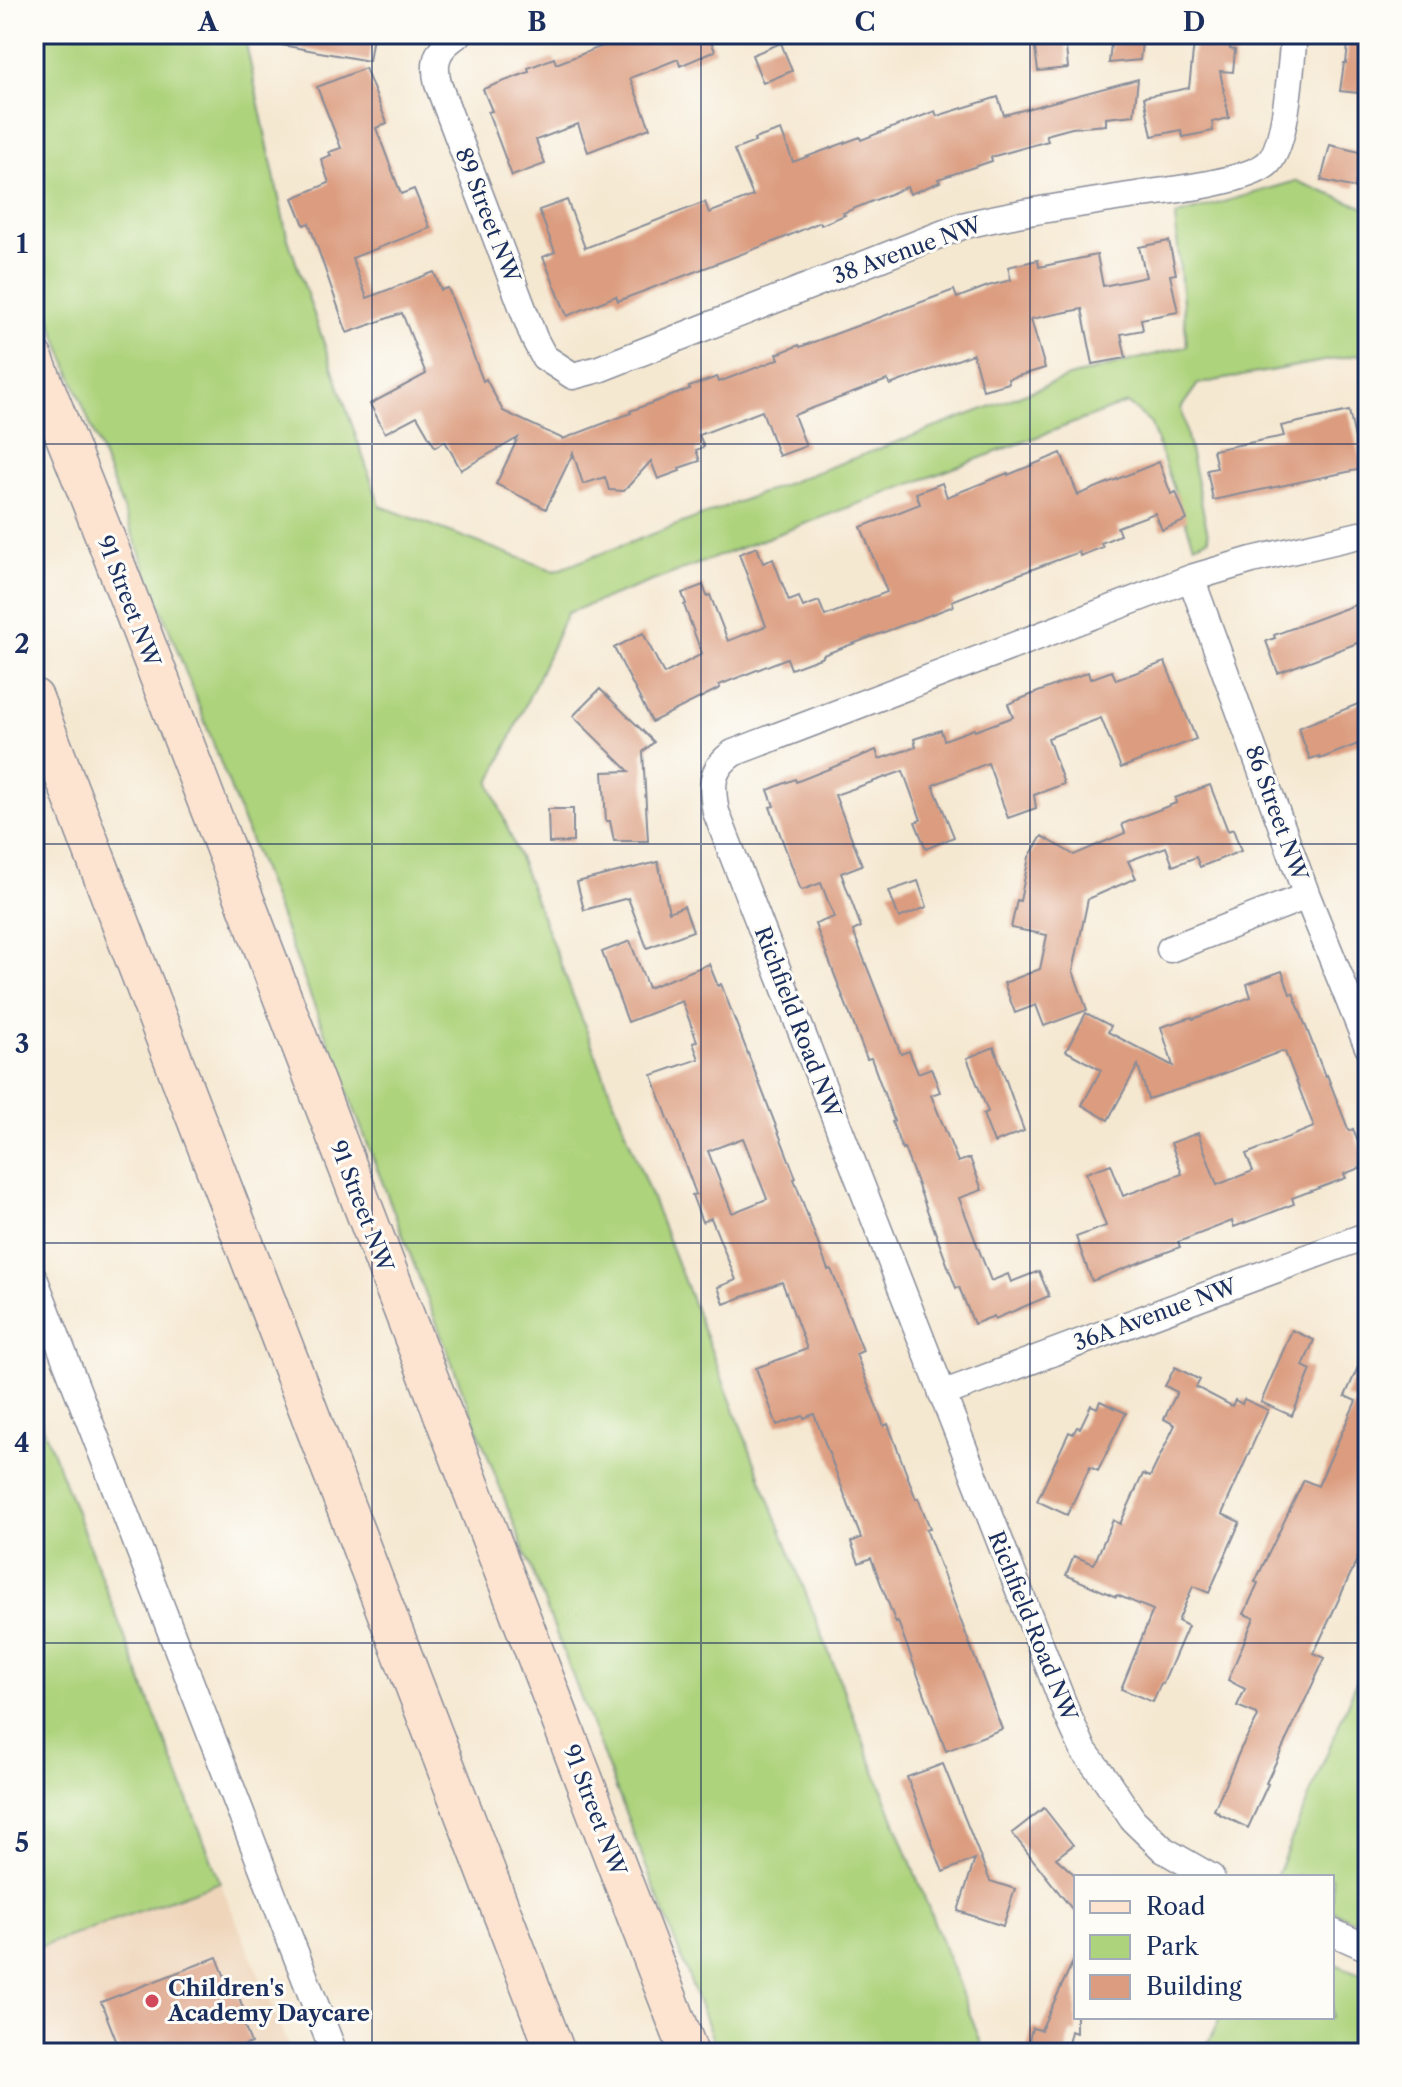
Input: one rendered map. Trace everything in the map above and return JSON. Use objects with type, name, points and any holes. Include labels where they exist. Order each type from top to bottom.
[{"type":"main road","name":"91 Street NW","points":[[34,359],[689,2053]]},
{"type":"main road","points":[[34,399],[107,542]]},
{"type":"main road","points":[[34,698],[556,2053]]},
{"type":"main road","points":[[533,1993],[535,2053]]},
{"type":"street","name":"89 Street NW","points":[[459,34],[439,53],[434,69],[438,84],[534,338],[544,357],[559,368]]},
{"type":"street","name":"38 Avenue NW","points":[[559,368],[573,376],[599,369],[962,226],[1002,216],[1240,177],[1268,163],[1282,135],[1294,34]]},
{"type":"street","name":"Richfield Road NW","points":[[1208,1875],[1164,1850],[1133,1820],[1084,1751],[716,812],[712,792],[721,761],[733,753],[1191,578],[1252,560],[1368,533]]},
{"type":"street","name":"86 Street NW","points":[[1191,578],[1307,896],[1368,1047]]},
{"type":"street","points":[[1170,949],[1307,896]]},
{"type":"street","name":"36A Avenue NW","points":[[942,1394],[1368,1235]]},
{"type":"street","points":[[34,1278],[334,2053]]},
{"type":"street","points":[[1334,1933],[1368,1948]]},
{"type":"shaded area","name":"Children's Academy Daycare","points":[[220,1882],[292,2053],[34,2053],[34,1949]]},
{"type":"green space","points":[[34,34],[244,34],[287,236],[380,506],[555,571],[1069,377],[1187,346],[1175,216],[1296,181],[1368,209],[1368,353],[1198,384],[1181,408],[1209,539],[1194,545],[1150,422],[1127,403],[567,613],[490,783],[985,2053],[718,2053],[34,274]]},
{"type":"green space","points":[[34,1404],[220,1882],[34,1949]]},
{"type":"green space","points":[[1368,1654],[1368,1928],[1334,1911],[1334,1875],[1277,1875]]},
{"type":"green space","points":[[1334,1964],[1368,1977],[1368,2053],[1203,2053],[1220,2019],[1334,2019]]},
{"type":"building","points":[[277,34],[373,36],[369,61],[276,44]]},
{"type":"building","points":[[604,34],[708,34],[715,51],[680,66],[678,59],[630,78],[650,128],[588,152],[578,124],[536,140],[545,164],[512,176],[488,112],[492,111],[483,89],[529,72],[528,68],[554,58],[556,64],[608,44]]},
{"type":"building","points":[[1112,34],[1143,34],[1140,60],[1109,63]]},
{"type":"building","points":[[1195,34],[1232,34],[1230,49],[1235,50],[1233,72],[1220,71],[1229,118],[1212,122],[1213,131],[1183,137],[1181,130],[1152,136],[1144,97],[1189,88]]},
{"type":"building","points":[[1349,34],[1368,34],[1368,94],[1340,91]]},
{"type":"building","points":[[1065,37],[1068,68],[1038,71],[1034,41]]},
{"type":"building","points":[[781,43],[792,71],[763,83],[752,55]]},
{"type":"building","points":[[365,68],[387,123],[376,128],[401,194],[414,189],[430,228],[352,258],[367,298],[434,272],[441,290],[448,288],[483,381],[486,379],[503,411],[563,439],[689,387],[717,377],[719,382],[779,359],[777,354],[799,345],[954,290],[957,298],[1011,280],[1008,267],[1038,260],[1039,267],[1097,255],[1103,286],[1146,277],[1139,247],[1169,241],[1176,274],[1170,275],[1178,312],[1141,319],[1143,330],[1121,334],[1126,358],[1093,364],[1082,309],[1031,319],[1045,368],[983,390],[973,354],[890,385],[887,380],[794,415],[806,446],[779,456],[762,411],[699,435],[704,447],[696,450],[700,461],[679,468],[680,471],[658,479],[651,461],[624,491],[609,490],[605,477],[583,484],[573,453],[546,509],[496,484],[518,438],[461,470],[445,441],[435,447],[417,416],[385,433],[370,404],[426,374],[402,313],[347,333],[309,223],[304,225],[293,198],[329,183],[321,159],[341,148],[317,87]]},
{"type":"building","points":[[1138,79],[1134,115],[1106,118],[1106,125],[1072,128],[1046,135],[1048,141],[991,157],[992,161],[938,179],[940,182],[910,194],[907,187],[821,225],[820,222],[618,301],[616,296],[567,316],[543,257],[555,252],[539,210],[567,200],[585,248],[705,202],[709,213],[753,196],[734,150],[781,130],[793,162],[935,111],[937,116],[998,97],[1004,115]]},
{"type":"building","points":[[1330,145],[1368,154],[1368,185],[1356,182],[1355,188],[1321,180]]},
{"type":"building","points":[[1349,411],[1362,469],[1213,500],[1207,470],[1217,468],[1213,450],[1284,436],[1281,426]]},
{"type":"building","points":[[1061,453],[1078,495],[1159,462],[1171,494],[1176,492],[1187,520],[1162,530],[1155,513],[1117,527],[1120,535],[1101,543],[1103,547],[1080,556],[1079,552],[1022,573],[952,601],[954,606],[791,669],[787,658],[719,685],[720,688],[652,722],[614,648],[643,633],[664,674],[702,654],[682,593],[703,585],[728,641],[766,626],[739,554],[757,547],[763,563],[773,559],[789,601],[799,597],[803,607],[819,601],[825,616],[887,592],[861,527],[920,504],[916,493],[942,483],[947,497]]},
{"type":"building","points":[[1368,600],[1368,639],[1278,673],[1266,641],[1275,638],[1274,635]]},
{"type":"building","points":[[1165,662],[1196,739],[1121,768],[1101,718],[1048,738],[1064,784],[1034,795],[1036,808],[1008,818],[988,763],[933,785],[954,837],[926,849],[915,822],[921,820],[903,771],[835,795],[862,865],[841,873],[861,927],[853,931],[901,1054],[909,1051],[918,1073],[931,1068],[940,1092],[931,1095],[958,1162],[970,1158],[982,1190],[959,1198],[991,1281],[1008,1274],[1011,1282],[1039,1271],[1049,1296],[995,1319],[994,1316],[974,1324],[959,1287],[956,1288],[892,1122],[871,1058],[867,1059],[815,924],[834,917],[821,883],[802,890],[800,888],[770,807],[774,806],[768,790],[876,750],[879,759],[916,747],[914,739],[941,730],[944,740],[1013,717],[1008,704],[1088,672],[1090,679],[1112,671],[1116,680]]},
{"type":"building","points":[[600,689],[654,742],[643,752],[648,841],[614,841],[610,821],[606,821],[603,772],[629,771],[573,716]]},
{"type":"building","points":[[1368,700],[1368,740],[1320,759],[1319,756],[1310,759],[1298,728]]},
{"type":"building","points":[[1210,785],[1228,831],[1233,829],[1241,851],[1200,867],[1196,857],[1173,866],[1166,847],[1128,861],[1136,878],[1088,899],[1073,971],[1087,1010],[1044,1026],[1036,1005],[1015,1013],[1004,983],[1040,969],[1047,935],[1011,928],[1029,857],[1042,836],[1074,855],[1125,833],[1122,824],[1176,803],[1175,798]]},
{"type":"building","points":[[548,809],[573,809],[573,842],[549,843]]},
{"type":"building","points":[[658,862],[669,912],[684,906],[693,931],[647,948],[628,898],[584,910],[577,882]]},
{"type":"building","points":[[918,881],[927,907],[899,918],[889,891]]},
{"type":"building","points":[[630,941],[648,988],[709,964],[718,986],[721,984],[828,1270],[831,1269],[863,1351],[856,1354],[884,1426],[888,1424],[930,1528],[926,1529],[1002,1729],[946,1751],[871,1558],[859,1563],[851,1542],[861,1538],[814,1414],[777,1425],[756,1368],[807,1349],[782,1282],[724,1304],[718,1287],[736,1280],[711,1218],[702,1222],[692,1195],[696,1194],[652,1075],[699,1059],[693,1043],[697,1041],[682,1001],[628,1022],[602,952]],"holes":[[[743,1138],[767,1199],[732,1213],[708,1151]]]},
{"type":"building","points":[[1282,971],[1349,1131],[1353,1129],[1367,1165],[1344,1174],[1346,1178],[1292,1198],[1294,1204],[1234,1227],[1232,1221],[1178,1242],[1180,1247],[1092,1281],[1076,1237],[1106,1226],[1086,1173],[1111,1164],[1123,1196],[1182,1174],[1171,1143],[1198,1133],[1217,1185],[1253,1171],[1246,1154],[1314,1127],[1282,1051],[1148,1099],[1138,1065],[1108,1120],[1082,1105],[1101,1070],[1066,1051],[1086,1013],[1111,1026],[1108,1032],[1173,1066],[1161,1027],[1193,1019],[1251,997],[1247,984]]},
{"type":"building","points":[[994,1047],[1024,1131],[994,1143],[983,1114],[988,1112],[967,1058]]},
{"type":"building","points":[[1292,1330],[1314,1340],[1303,1366],[1311,1370],[1292,1416],[1261,1402]]},
{"type":"building","points":[[1368,1345],[1368,1437],[1359,1456],[1368,1459],[1362,1473],[1368,1475],[1368,1536],[1314,1653],[1325,1658],[1248,1828],[1214,1810],[1258,1717],[1237,1706],[1245,1689],[1228,1680],[1254,1618],[1244,1614],[1258,1583],[1255,1582],[1304,1480],[1318,1486],[1356,1401],[1345,1396]]},
{"type":"building","points":[[1175,1367],[1200,1380],[1196,1387],[1232,1406],[1235,1400],[1242,1404],[1244,1399],[1268,1410],[1222,1514],[1240,1522],[1209,1593],[1193,1586],[1178,1621],[1188,1626],[1153,1702],[1121,1689],[1153,1610],[1066,1575],[1074,1556],[1094,1564],[1113,1520],[1120,1524],[1143,1474],[1150,1477],[1175,1425],[1164,1419],[1177,1392],[1165,1386]]},
{"type":"building","points":[[1100,1401],[1126,1413],[1098,1471],[1090,1467],[1067,1515],[1037,1501],[1069,1432],[1073,1434],[1077,1427],[1080,1428],[1091,1405],[1097,1408]]},
{"type":"building","points":[[943,1764],[990,1881],[1015,1889],[1003,1926],[958,1911],[975,1859],[943,1872],[907,1777]]},
{"type":"building","points":[[1044,1808],[1073,1845],[1056,1858],[1075,1875],[1074,1911],[1012,1833]]},
{"type":"building","points":[[217,1957],[228,1985],[235,1986],[243,2008],[240,2015],[251,2043],[225,2053],[121,2053],[101,2002]]},
{"type":"building","points":[[1074,1959],[1076,2033],[1071,2031],[1066,2053],[1026,2053],[1032,2028],[1041,2030]]},
{"type":"place","name":"Children's Academy Daycare","points":[[152,2001]]}]
